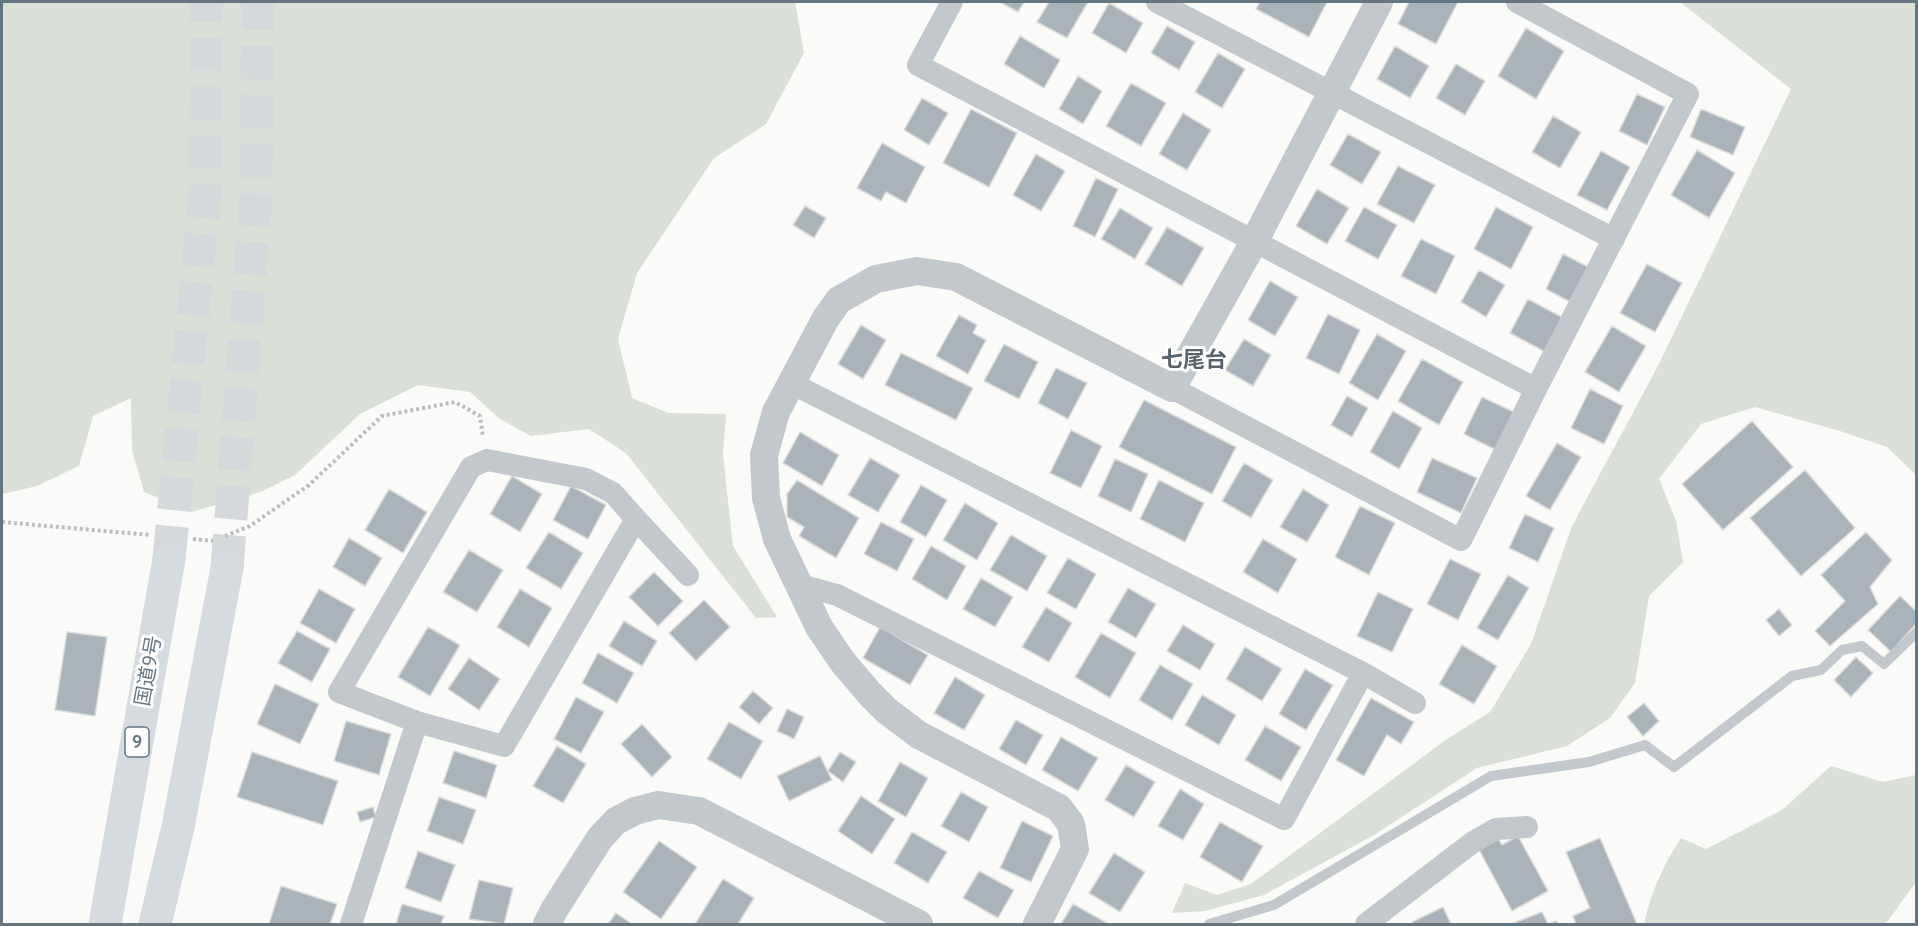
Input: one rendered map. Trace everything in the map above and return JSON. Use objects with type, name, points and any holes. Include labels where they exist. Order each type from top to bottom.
[{"type":"highway","name":"国道9号","points":[[105,924],[170,544]]},
{"type":"highway","points":[[155,924],[178,827],[227,568]]},
{"type":"street","points":[[952,2],[918,65],[1256,240],[1536,389]]},
{"type":"street","points":[[1157,2],[1614,239]]},
{"type":"street","points":[[1172,388],[1256,240],[1379,2]]},
{"type":"street","points":[[1037,924],[1075,849],[1071,824],[1059,808],[920,735],[887,711],[842,661],[819,627],[801,585],[777,539],[766,498],[764,455],[776,411],[826,318],[839,300],[876,279],[917,271],[956,277],[1461,540],[1688,94],[1517,2]]},
{"type":"street","points":[[791,383],[1363,673],[1415,704]]},
{"type":"street","points":[[636,519],[504,746],[417,722],[339,693],[471,467],[487,460],[586,479],[613,493],[688,575]]},
{"type":"street","points":[[801,585],[837,595],[1284,819],[1363,673]]},
{"type":"street","points":[[351,924],[417,722]]},
{"type":"street","points":[[548,924],[554,910],[600,838],[616,821],[636,811],[658,805],[699,811],[919,924]]},
{"type":"street","points":[[1367,924],[1473,842],[1496,829],[1527,827]]},
{"type":"lane","points":[[1209,924],[1274,905],[1491,776],[1589,762],[1645,746],[1674,767],[1792,676],[1821,670],[1842,650],[1862,646],[1884,664],[1917,633]]},
{"type":"path","points":[[2,522],[170,544],[212,541],[250,526],[309,485],[382,417],[455,402],[480,416],[487,460]]},
{"type":"shaded area","points":[[2,2],[795,2],[804,53],[766,124],[714,158],[637,273],[618,339],[632,398],[668,413],[726,414],[723,455],[733,546],[777,617],[756,618],[626,453],[589,429],[531,436],[500,419],[470,392],[418,385],[360,414],[295,475],[261,492],[191,512],[144,492],[132,450],[131,398],[93,416],[79,466],[37,486],[2,494]]},
{"type":"shaded area","points":[[1680,2],[1916,2],[1916,475],[1887,447],[1755,407],[1701,424],[1659,479],[1676,521],[1683,562],[1649,596],[1635,683],[1610,718],[1567,746],[1477,768],[1374,835],[1264,895],[1205,911],[1172,913],[1185,883],[1217,895],[1251,884],[1447,739],[1490,712],[1531,644],[1572,526],[1658,366],[1791,89]]},
{"type":"shaded area","points":[[1831,766],[1883,782],[1916,775],[1916,882],[1887,922],[1882,924],[1644,924],[1658,879],[1681,838],[1706,849],[1782,810]]},
{"type":"building","points":[[1000,2],[1024,2],[1018,12]]},
{"type":"building","points":[[1049,2],[1088,2],[1067,38],[1037,22]]},
{"type":"building","points":[[1260,2],[1327,2],[1309,37],[1256,9]]},
{"type":"building","points":[[1409,2],[1458,2],[1436,44],[1398,24]]},
{"type":"building","points":[[1109,3],[1143,23],[1126,53],[1092,33]]},
{"type":"building","points":[[1167,26],[1195,42],[1179,70],[1151,53]]},
{"type":"building","points":[[1526,28],[1564,51],[1536,99],[1498,76]]},
{"type":"building","points":[[1020,36],[1060,60],[1044,88],[1004,64]]},
{"type":"building","points":[[1395,46],[1429,66],[1410,98],[1377,79]]},
{"type":"building","points":[[1218,53],[1245,69],[1222,108],[1195,92]]},
{"type":"building","points":[[1456,64],[1485,81],[1465,115],[1436,98]]},
{"type":"building","points":[[1078,76],[1102,91],[1083,124],[1059,109]]},
{"type":"building","points":[[1131,83],[1166,103],[1141,146],[1106,126]]},
{"type":"building","points":[[1637,94],[1665,107],[1647,145],[1619,131]]},
{"type":"building","points":[[922,98],[948,113],[929,145],[904,130]]},
{"type":"building","points":[[971,109],[1017,133],[989,187],[943,163]]},
{"type":"building","points":[[1701,109],[1745,127],[1733,155],[1690,137]]},
{"type":"building","points":[[1183,113],[1211,130],[1187,170],[1159,154]]},
{"type":"building","points":[[1553,116],[1581,132],[1560,168],[1532,152]]},
{"type":"building","points":[[1348,134],[1381,152],[1362,184],[1330,165]]},
{"type":"building","points":[[882,143],[925,167],[906,203],[886,192],[881,201],[857,188]]},
{"type":"building","points":[[1697,150],[1735,173],[1709,218],[1671,195]]},
{"type":"building","points":[[1601,151],[1630,167],[1607,210],[1577,195]]},
{"type":"building","points":[[1036,154],[1065,171],[1041,211],[1013,195]]},
{"type":"building","points":[[1398,166],[1435,185],[1414,223],[1377,204]]},
{"type":"building","points":[[1096,178],[1118,189],[1095,237],[1073,226]]},
{"type":"building","points":[[1317,189],[1349,208],[1327,244],[1296,226]]},
{"type":"building","points":[[805,206],[826,218],[814,238],[793,225]]},
{"type":"building","points":[[1364,207],[1397,225],[1378,259],[1345,241]]},
{"type":"building","points":[[1496,207],[1533,227],[1511,269],[1474,249]]},
{"type":"building","points":[[1120,208],[1153,228],[1135,259],[1101,239]]},
{"type":"building","points":[[1167,227],[1204,248],[1182,286],[1145,264]]},
{"type":"building","points":[[1421,239],[1455,256],[1436,294],[1401,276]]},
{"type":"building","points":[[1563,254],[1592,269],[1574,304],[1546,289]]},
{"type":"building","points":[[1647,264],[1682,283],[1655,332],[1620,313]]},
{"type":"building","points":[[1479,270],[1505,285],[1486,317],[1461,302]]},
{"type":"building","points":[[1270,281],[1298,297],[1275,336],[1248,320]]},
{"type":"building","points":[[1528,299],[1565,319],[1547,353],[1510,333]]},
{"type":"building","points":[[1328,314],[1360,330],[1339,374],[1306,358]]},
{"type":"building","points":[[959,315],[977,325],[973,333],[986,340],[968,374],[936,356]]},
{"type":"building","points":[[861,325],[886,340],[863,379],[838,364]]},
{"type":"building","points":[[1612,326],[1646,346],[1619,392],[1585,372]]},
{"type":"building","points":[[1377,334],[1406,351],[1378,400],[1349,383]]},
{"type":"building","points":[[1244,339],[1271,355],[1253,386],[1225,370]]},
{"type":"building","points":[[1004,344],[1038,362],[1019,399],[984,381]]},
{"type":"building","points":[[901,353],[973,388],[956,420],[885,385]]},
{"type":"building","points":[[1422,359],[1463,382],[1439,425],[1398,401]]},
{"type":"building","points":[[1056,368],[1087,383],[1068,419],[1038,403]]},
{"type":"building","points":[[1590,389],[1623,406],[1604,444],[1571,428]]},
{"type":"building","points":[[1347,396],[1368,408],[1352,437],[1331,425]]},
{"type":"building","points":[[1482,397],[1516,413],[1498,451],[1464,434]]},
{"type":"building","points":[[1144,400],[1236,447],[1212,494],[1119,447]]},
{"type":"building","points":[[1393,411],[1422,428],[1399,469],[1370,452]]},
{"type":"building","points":[[1752,421],[1793,467],[1723,530],[1682,484]]},
{"type":"building","points":[[1071,430],[1102,446],[1081,488],[1050,473]]},
{"type":"building","points":[[800,432],[839,455],[822,486],[783,463]]},
{"type":"building","points":[[1557,443],[1581,457],[1550,510],[1526,496]]},
{"type":"building","points":[[870,458],[900,475],[878,512],[848,495]]},
{"type":"building","points":[[1432,458],[1477,478],[1461,513],[1417,492]]},
{"type":"building","points":[[1115,459],[1148,474],[1131,512],[1098,496]]},
{"type":"building","points":[[1244,463],[1273,480],[1251,518],[1222,501]]},
{"type":"building","points":[[1805,470],[1855,528],[1801,576],[1750,518]]},
{"type":"building","points":[[512,476],[542,494],[520,532],[490,514]]},
{"type":"building","points":[[797,480],[859,518],[836,558],[799,536],[804,527],[787,517],[787,494]]},
{"type":"building","points":[[1159,480],[1204,503],[1185,542],[1140,519]]},
{"type":"building","points":[[921,485],[947,500],[926,537],[900,522]]},
{"type":"building","points":[[571,486],[606,505],[588,539],[553,520]]},
{"type":"building","points":[[389,489],[427,512],[403,553],[365,530]]},
{"type":"building","points":[[1303,489],[1329,505],[1307,542],[1280,527]]},
{"type":"building","points":[[965,503],[998,523],[977,560],[943,540]]},
{"type":"building","points":[[1360,506],[1395,523],[1369,575],[1335,557]]},
{"type":"building","points":[[1525,514],[1554,528],[1538,562],[1509,548]]},
{"type":"building","points":[[881,522],[914,539],[897,571],[864,554]]},
{"type":"building","points":[[549,532],[583,553],[561,589],[526,568]]},
{"type":"building","points":[[1866,532],[1892,560],[1870,587],[1878,604],[1830,646],[1815,631],[1845,601],[1821,575]]},
{"type":"building","points":[[1011,535],[1047,556],[1027,591],[990,570]]},
{"type":"building","points":[[349,538],[382,558],[365,586],[333,567]]},
{"type":"building","points":[[1263,539],[1297,559],[1278,593],[1243,572]]},
{"type":"building","points":[[931,546],[966,566],[947,600],[912,579]]},
{"type":"building","points":[[469,550],[503,570],[477,612],[443,592]]},
{"type":"building","points":[[1068,558],[1096,574],[1076,609],[1047,593]]},
{"type":"building","points":[[1450,559],[1481,574],[1458,620],[1427,604]]},
{"type":"building","points":[[654,572],[683,601],[658,626],[629,597]]},
{"type":"building","points":[[1508,575],[1529,588],[1498,640],[1477,628]]},
{"type":"building","points":[[981,578],[1013,597],[995,627],[963,609]]},
{"type":"building","points":[[1128,588],[1156,604],[1136,638],[1108,622]]},
{"type":"building","points":[[319,589],[355,609],[336,643],[300,623]]},
{"type":"building","points":[[520,589],[552,608],[529,647],[497,627]]},
{"type":"building","points":[[1378,592],[1413,609],[1392,652],[1357,636]]},
{"type":"building","points":[[1900,596],[1916,611],[1916,624],[1891,652],[1868,630]]},
{"type":"building","points":[[704,600],[730,627],[696,661],[669,633]]},
{"type":"building","points":[[1046,607],[1072,623],[1049,662],[1022,647]]},
{"type":"building","points":[[1779,609],[1792,625],[1779,636],[1766,620]]},
{"type":"building","points":[[624,621],[657,641],[642,666],[609,646]]},
{"type":"building","points":[[1183,625],[1215,644],[1200,670],[1167,651]]},
{"type":"building","points":[[428,627],[460,645],[430,696],[398,677]]},
{"type":"building","points":[[880,627],[928,655],[910,685],[863,658]]},
{"type":"building","points":[[297,631],[330,649],[312,682],[278,663]]},
{"type":"building","points":[[67,632],[107,637],[95,716],[55,710]]},
{"type":"building","points":[[1101,633],[1136,653],[1110,698],[1075,677]]},
{"type":"building","points":[[1462,645],[1497,666],[1474,704],[1439,684]]},
{"type":"building","points":[[1245,647],[1282,669],[1262,701],[1226,679]]},
{"type":"building","points":[[598,653],[634,673],[617,703],[582,683]]},
{"type":"building","points":[[1856,657],[1873,673],[1851,697],[1834,680]]},
{"type":"building","points":[[469,658],[500,679],[479,710],[448,689]]},
{"type":"building","points":[[1160,665],[1193,684],[1172,720],[1139,700]]},
{"type":"building","points":[[1305,669],[1333,685],[1306,730],[1279,714]]},
{"type":"building","points":[[955,677],[985,695],[964,730],[934,713]]},
{"type":"building","points":[[275,684],[319,704],[300,744],[257,724]]},
{"type":"building","points":[[753,691],[773,708],[759,724],[739,707]]},
{"type":"building","points":[[1202,695],[1236,715],[1219,745],[1185,725]]},
{"type":"building","points":[[576,697],[604,712],[581,753],[554,739]]},
{"type":"building","points":[[1371,698],[1414,722],[1401,744],[1387,735],[1364,776],[1336,760]]},
{"type":"building","points":[[1644,703],[1659,721],[1643,736],[1627,717]]},
{"type":"building","points":[[787,709],[804,717],[794,739],[777,731]]},
{"type":"building","points":[[1016,720],[1043,735],[1026,765],[999,749]]},
{"type":"building","points":[[346,721],[391,734],[379,775],[334,761]]},
{"type":"building","points":[[729,722],[763,741],[741,779],[707,759]]},
{"type":"building","points":[[642,724],[672,757],[652,777],[621,744]]},
{"type":"building","points":[[1265,726],[1301,747],[1281,781],[1245,760]]},
{"type":"building","points":[[1061,737],[1098,758],[1078,791],[1042,770]]},
{"type":"building","points":[[557,746],[586,764],[563,803],[533,786]]},
{"type":"building","points":[[454,751],[497,765],[486,798],[443,783]]},
{"type":"building","points":[[252,752],[338,781],[323,825],[237,797]]},
{"type":"building","points":[[840,752],[856,762],[843,782],[828,771]]},
{"type":"building","points":[[820,756],[832,780],[789,801],[777,776]]},
{"type":"building","points":[[900,762],[928,778],[906,817],[878,801]]},
{"type":"building","points":[[1126,765],[1155,782],[1134,817],[1105,800]]},
{"type":"building","points":[[1180,789],[1204,804],[1183,840],[1158,826]]},
{"type":"building","points":[[961,792],[988,807],[969,842],[941,826]]},
{"type":"building","points":[[861,796],[895,819],[872,854],[838,831]]},
{"type":"building","points":[[439,797],[476,810],[463,844],[427,831]]},
{"type":"building","points":[[373,807],[376,817],[360,822],[357,812]]},
{"type":"building","points":[[1022,821],[1053,836],[1031,882],[1000,868]]},
{"type":"building","points":[[1220,822],[1263,846],[1242,882],[1200,857]]},
{"type":"building","points":[[912,832],[947,852],[928,883],[894,863]]},
{"type":"building","points":[[1496,835],[1502,845],[1518,836],[1548,891],[1512,911],[1477,846]]},
{"type":"building","points":[[1600,838],[1637,924],[1576,924],[1573,916],[1590,908],[1566,852]]},
{"type":"building","points":[[659,841],[697,867],[661,919],[623,892]]},
{"type":"building","points":[[418,851],[455,865],[441,902],[405,888]]},
{"type":"building","points":[[1114,853],[1145,872],[1120,912],[1089,893]]},
{"type":"building","points":[[979,871],[1014,890],[998,918],[963,898]]},
{"type":"building","points":[[723,879],[754,898],[738,924],[695,924]]},
{"type":"building","points":[[479,880],[513,888],[504,924],[469,919]]},
{"type":"building","points":[[281,886],[337,904],[330,924],[269,924]]},
{"type":"building","points":[[402,904],[444,916],[441,924],[396,924]]},
{"type":"building","points":[[1073,904],[1109,924],[1061,924]]},
{"type":"building","points":[[1443,907],[1451,924],[1413,924],[1412,922]]},
{"type":"building","points":[[1542,912],[1548,924],[1511,924]]},
{"type":"building","points":[[616,913],[632,924],[608,924]]},
{"type":"tunnel","points":[[169,559],[205,192],[206,2]]},
{"type":"tunnel","points":[[227,568],[256,197],[258,2]]},
{"type":"district","name":"七尾台","points":[[1194,361]]}]
